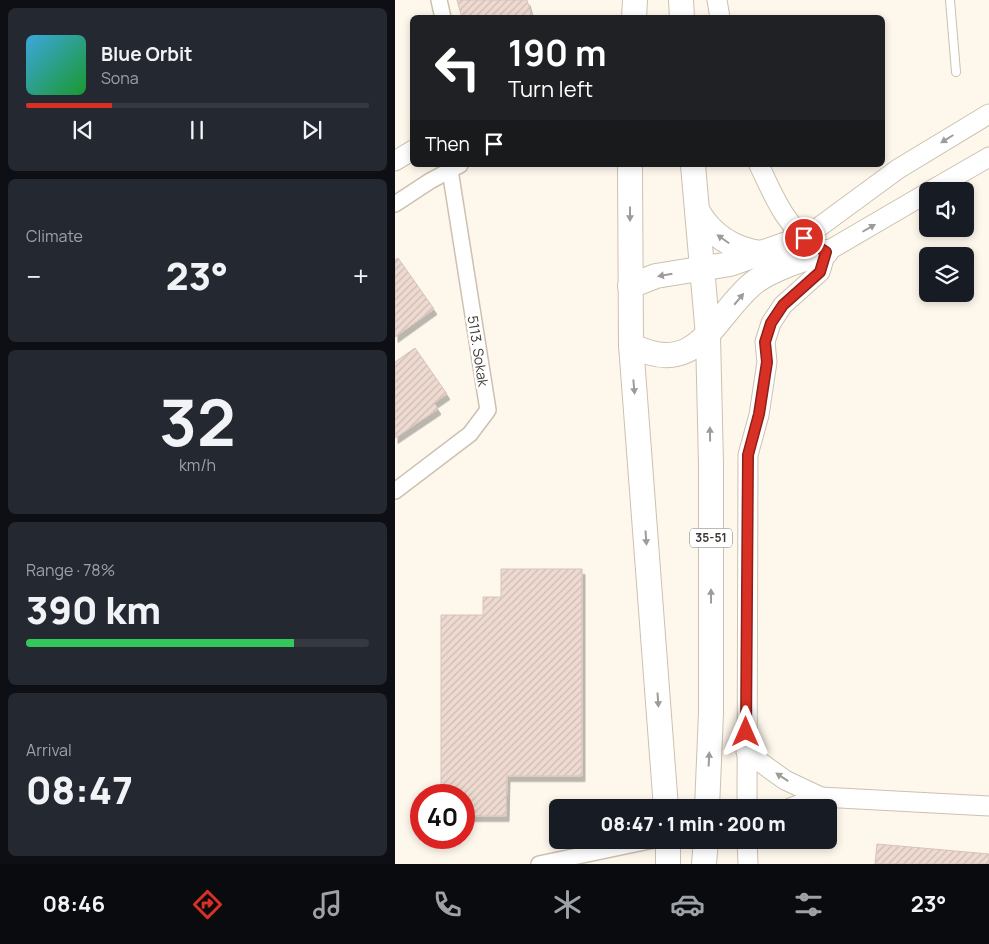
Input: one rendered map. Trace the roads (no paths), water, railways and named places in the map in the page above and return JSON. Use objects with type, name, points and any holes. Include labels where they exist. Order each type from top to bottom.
[{"type":"main road","points":[[634,15],[635,0]]},
{"type":"main road","points":[[681,0],[681,15]]},
{"type":"main road","points":[[630,167],[631,345],[665,799]]},
{"type":"main road","name":"35-51","points":[[693,167],[708,336],[711,464],[711,713],[707,799]]},
{"type":"main road","points":[[697,209],[710,229],[723,240],[738,248],[761,253]]},
{"type":"main road","points":[[630,286],[657,276],[730,264],[804,238]]},
{"type":"main road","points":[[631,345],[650,353],[670,354],[691,348],[708,336],[751,285],[790,263],[826,252]]},
{"type":"main road","points":[[668,849],[668,864]]},
{"type":"main road","points":[[704,864],[705,849]]},
{"type":"street","points":[[439,0],[442,15]]},
{"type":"street","points":[[717,0],[720,15]]},
{"type":"street","points":[[804,238],[897,169],[989,114]]},
{"type":"street","points":[[395,161],[410,152]]},
{"type":"street","points":[[946,182],[989,156]]},
{"type":"street","points":[[760,167],[781,210],[804,238],[826,252]]},
{"type":"street","points":[[395,204],[429,181],[455,168]]},
{"type":"street","name":"5113. Sokak","points":[[395,491],[470,434],[488,410],[455,168]]},
{"type":"street","points":[[747,799],[745,752],[748,455],[759,414],[767,362],[765,342],[771,323],[783,305],[820,272],[826,252],[919,198]]},
{"type":"street","points":[[745,752],[785,780],[821,797],[989,806]]},
{"type":"street","points":[[815,799],[821,797]]},
{"type":"street","points":[[539,864],[611,849]]},
{"type":"street","points":[[747,849],[747,864]]},
{"type":"lane","points":[[950,0],[956,72]]}]
